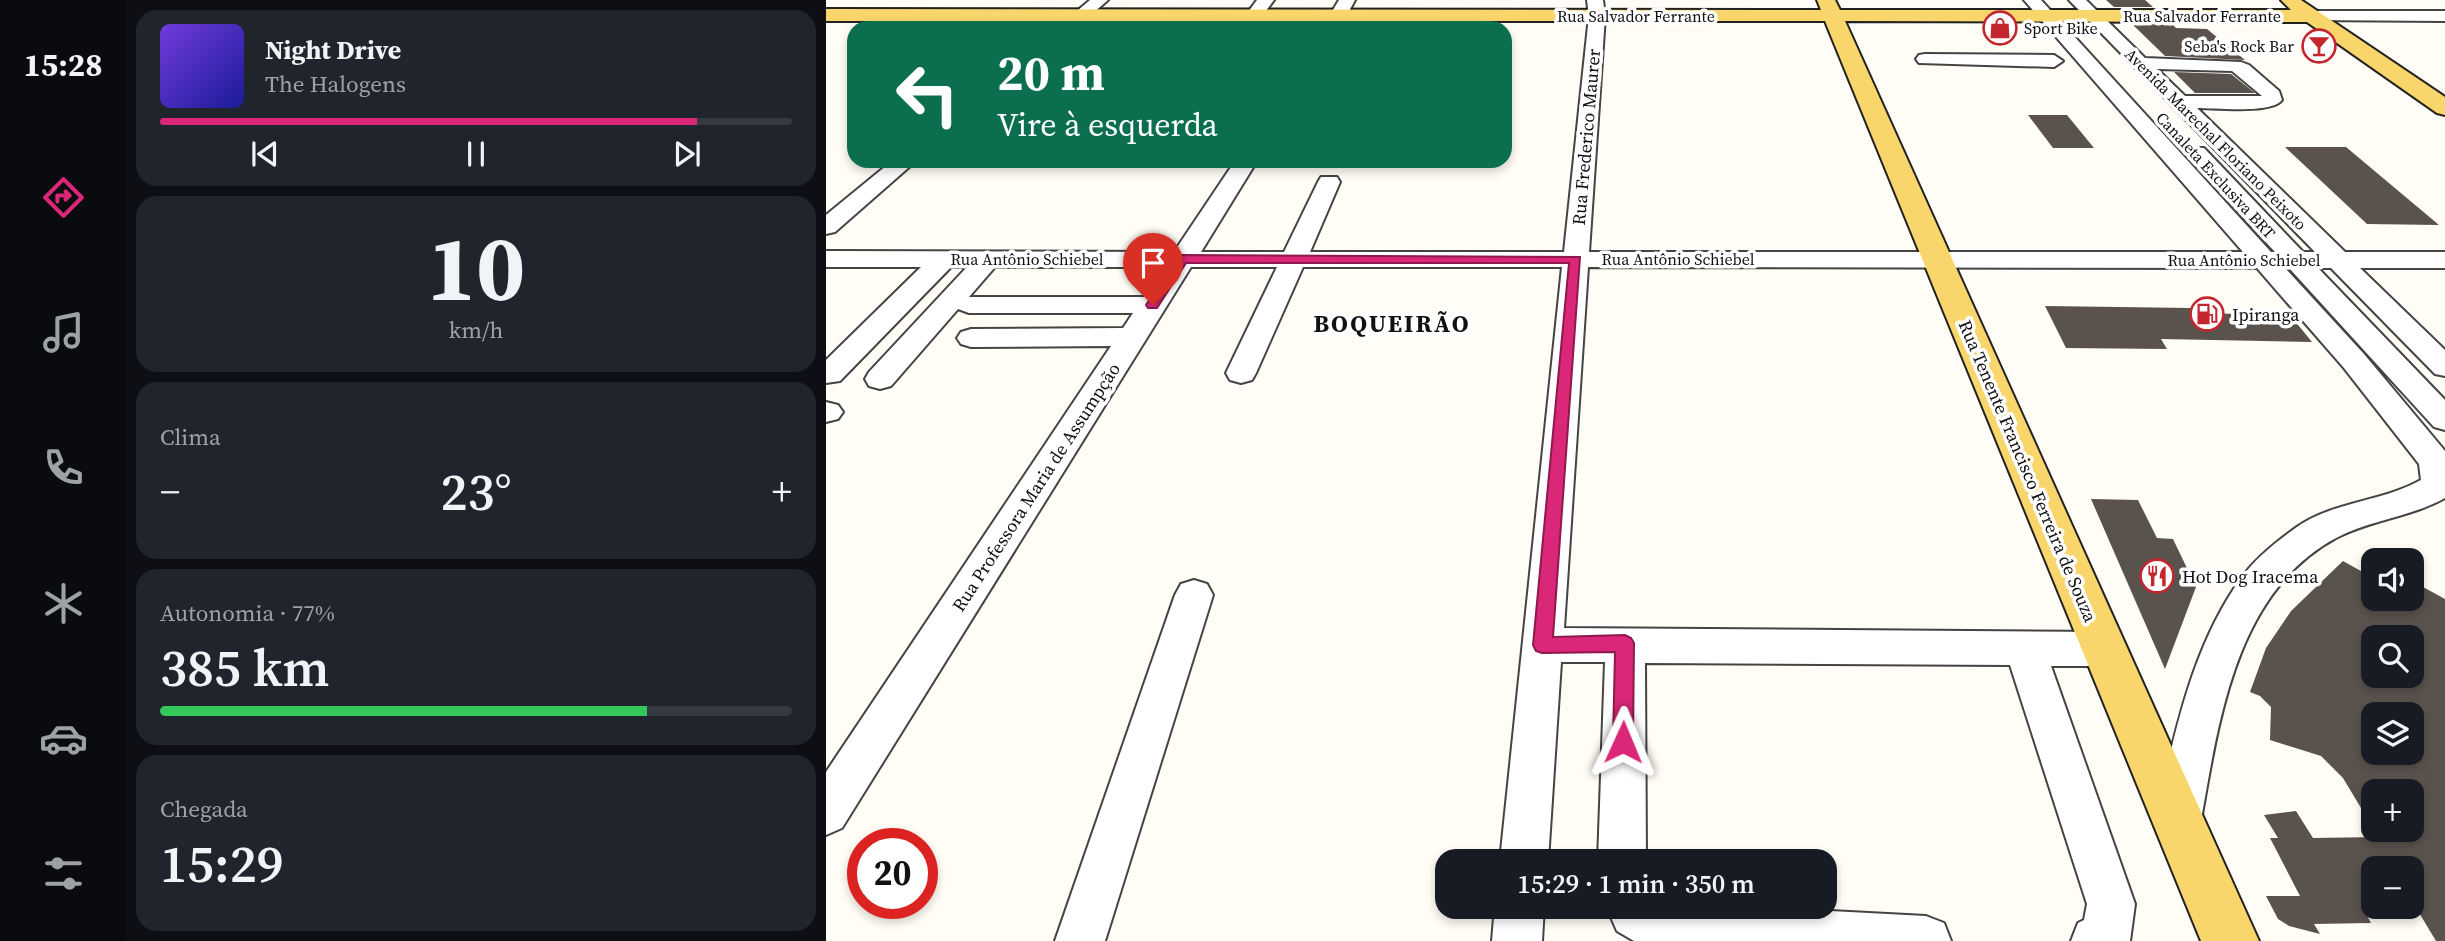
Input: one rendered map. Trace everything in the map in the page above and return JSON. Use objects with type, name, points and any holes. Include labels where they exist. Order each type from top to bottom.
[{"type":"main road","points":[[826,15],[851,0]]},
{"type":"main road","points":[[2288,0],[2445,107]]},
{"type":"main road","name":"Rua Salvador Ferrante","points":[[1086,21],[1259,8],[1339,15],[1596,8],[2055,6],[2093,16],[2312,16]]},
{"type":"main road","name":"Rua Tenente Francisco Ferreira de Souza","points":[[1830,8],[2230,941]]},
{"type":"main road","name":"Rua Salvador Ferrante","points":[[826,15],[1038,21]]},
{"type":"street","points":[[1074,21],[1100,0]]},
{"type":"street","points":[[2055,6],[2068,66],[2261,260],[2354,361],[2435,461],[2439,476],[2435,488],[2422,496],[2339,521],[2309,536],[2287,553],[2263,578],[2240,614],[2220,658],[2197,724],[2178,820]]},
{"type":"street","name":"Canaleta Exclusiva BRT","points":[[2055,6],[2441,415]]},
{"type":"street","name":"Rua Frederico Maurer","points":[[1525,849],[1596,8]]},
{"type":"street","name":"Avenida Marechal Floriano Peixoto","points":[[2093,16],[2440,361]]},
{"type":"street","name":"Rua Salvador Ferrante","points":[[2312,16],[2445,16]]},
{"type":"street","points":[[1925,59],[2068,66]]},
{"type":"street","points":[[2140,64],[2234,66],[2242,69],[2272,95],[2272,100],[2266,102],[2179,102]]},
{"type":"street","points":[[826,227],[897,168]]},
{"type":"street","name":"Rua Professora Maria de Assumpção","points":[[826,812],[1241,168]]},
{"type":"street","points":[[1241,373],[1329,182]]},
{"type":"street","name":"Rua Antônio Schiebel","points":[[826,258],[2445,260]]},
{"type":"street","points":[[830,374],[944,259]]},
{"type":"street","points":[[880,379],[988,259]]},
{"type":"street","points":[[969,305],[1153,305]]},
{"type":"street","points":[[971,338],[1132,337]]},
{"type":"street","points":[[2354,361],[2441,415]]},
{"type":"street","points":[[2403,501],[2445,509]]},
{"type":"street","points":[[1080,941],[1194,595]]},
{"type":"street","points":[[1542,645],[1625,643],[2105,649]]},
{"type":"street","points":[[1622,849],[1625,643]]},
{"type":"street","points":[[2025,649],[2111,904],[2107,935],[2096,941]]},
{"type":"street","points":[[1517,941],[1519,919]]},
{"type":"street","points":[[1642,919],[1660,928],[1926,941]]},
{"type":"lane","points":[[2440,361],[2441,415]]},
{"type":"building","points":[[2106,0],[2145,0],[2153,7],[2114,7]]},
{"type":"building","points":[[2132,24],[2172,24],[2176,28],[2207,29],[2245,60],[2165,56]]},
{"type":"building","points":[[2174,72],[2231,74],[2255,93],[2195,93]]},
{"type":"building","points":[[2028,115],[2067,115],[2094,148],[2053,148]]},
{"type":"building","points":[[2285,147],[2346,147],[2439,225],[2367,224]]},
{"type":"building","points":[[2045,306],[2191,308],[2194,313],[2290,315],[2312,342],[2161,339],[2167,349],[2066,348]]},
{"type":"building","name":"Hot Dog Iracema","points":[[2091,499],[2138,500],[2157,538],[2173,539],[2196,587],[2165,669]]},
{"type":"building","points":[[2343,561],[2361,571],[2361,611],[2424,611],[2424,588],[2445,599],[2445,941],[2436,941],[2423,919],[2424,856],[2361,856],[2361,919],[2369,919],[2371,923],[2314,924],[2320,934],[2289,926],[2278,919],[2266,896],[2300,896],[2270,838],[2278,838],[2264,815],[2296,811],[2313,838],[2361,837],[2361,842],[2424,842],[2424,779],[2361,779],[2361,808],[2343,778],[2321,756],[2270,740],[2271,707],[2260,696],[2250,692],[2266,648],[2291,611]]},
{"type":"place","name":"Sport Bike","points":[[2000,28]]},
{"type":"place","name":"Seba's Rock Bar","points":[[2319,46]]},
{"type":"place","name":"Ipiranga","points":[[2207,314]]},
{"type":"place","name":"Hot Dog Iracema","points":[[2157,576]]},
{"type":"district","name":"BOQUEIRÃO","points":[[1392,323]]},
{"type":"route","points":[[1153,305],[1182,259],[1576,259],[1542,645],[1625,643],[1623,742]]}]
